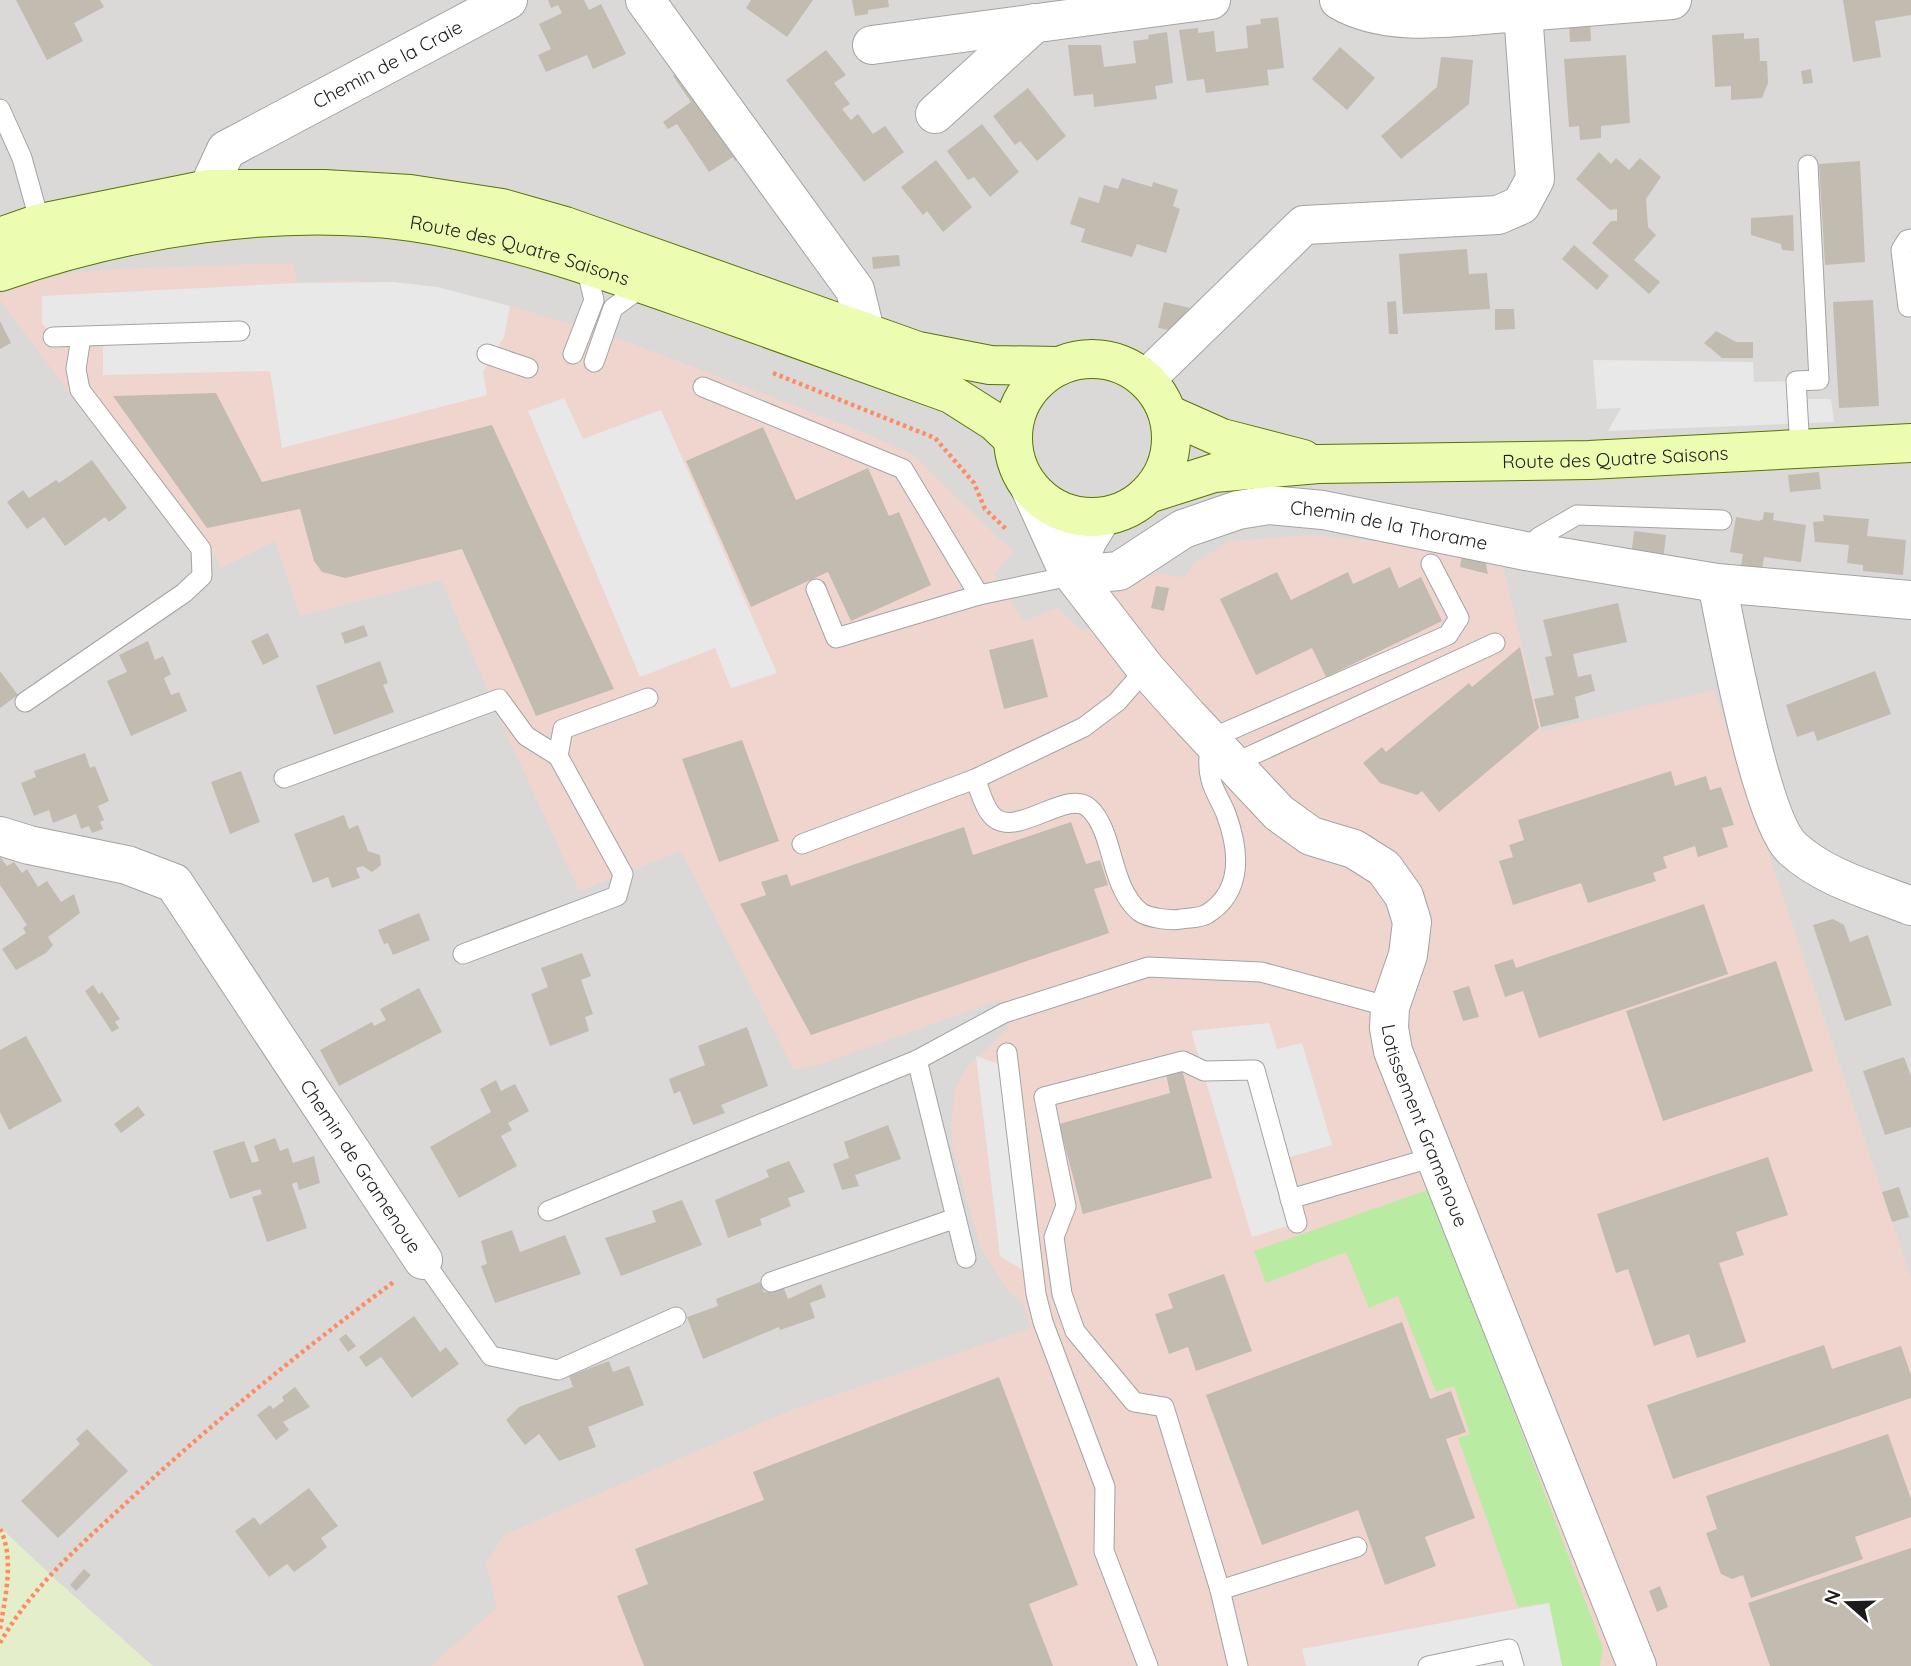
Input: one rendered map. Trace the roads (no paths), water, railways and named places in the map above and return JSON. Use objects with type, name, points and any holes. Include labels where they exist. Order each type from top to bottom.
[{"type":"main road","name":"Route des Quatre Saisons","points":[[0,272],[58,251],[138,232],[209,205],[266,190],[410,194],[502,208],[589,250],[645,285],[951,394],[995,422],[1013,439]]},
{"type":"main road","name":"Route des Quatre Saisons","points":[[0,237],[40,223],[209,205],[321,217],[410,222],[507,241],[589,250],[963,361],[990,365],[1059,366]]},
{"type":"main road","name":"Route des Quatre Saisons","points":[[1081,359],[1105,359],[1127,366],[1146,379],[1159,395],[1168,414],[1171,435],[1169,457],[1161,477],[1135,505],[1102,517],[1075,516],[1050,506],[1030,488],[1014,456],[1015,416],[1025,395],[1039,378],[1059,366],[1081,359]]},
{"type":"main road","name":"Route des Quatre Saisons","points":[[1168,414],[1222,438],[1266,447],[1318,464]]},
{"type":"main road","name":"Route des Quatre Saisons","points":[[1148,494],[1214,473],[1318,464],[1562,461],[1911,443]]},
{"type":"street","name":"Chemin de la Craie","points":[[209,205],[226,150],[508,0]]},
{"type":"street","points":[[645,0],[855,290],[855,331]]},
{"type":"street","points":[[872,45],[1211,0]]},
{"type":"street","points":[[1339,0],[1360,13],[1404,18],[1672,0]]},
{"type":"street","points":[[1146,379],[1304,225],[1498,215],[1521,205],[1535,179],[1523,12]]},
{"type":"street","points":[[935,114],[1035,23]]},
{"type":"street","points":[[266,190],[262,157],[267,129]]},
{"type":"street","name":"Lotissement Gramenoue","points":[[1030,488],[1057,551],[1089,597],[1146,669],[1279,813],[1311,836],[1354,849],[1384,868],[1404,896],[1412,922],[1408,955],[1390,1007],[1393,1051],[1637,1666]]},
{"type":"street","name":"Chemin de la Thorame","points":[[1075,575],[1119,571],[1183,529],[1238,510],[1269,505],[1323,510],[1525,551],[1717,583],[1911,600]]},
{"type":"street","points":[[1075,575],[1087,541],[1102,517]]},
{"type":"street","points":[[1717,583],[1749,727],[1778,826],[1790,846],[1811,863],[1911,906]]},
{"type":"street","name":"Chemin de Gramenoue","points":[[0,836],[29,845],[127,864],[174,883],[423,1260]]},
{"type":"lane","points":[[0,108],[22,158],[40,223]]},
{"type":"lane","points":[[1801,449],[1796,381],[1819,380],[1808,165]]},
{"type":"lane","points":[[1908,307],[1901,250],[1907,240],[1911,239]]},
{"type":"lane","points":[[573,354],[594,300],[589,250]]},
{"type":"lane","points":[[594,362],[613,308],[645,285]]},
{"type":"lane","points":[[53,337],[240,331]]},
{"type":"lane","points":[[25,702],[184,593],[202,576],[201,549],[80,390],[76,369],[81,337]]},
{"type":"lane","points":[[487,354],[528,368]]},
{"type":"lane","points":[[703,387],[903,469],[979,595]]},
{"type":"lane","points":[[1525,551],[1539,537],[1577,515],[1722,520]]},
{"type":"lane","points":[[975,779],[991,814],[1002,822],[1014,822],[1074,803],[1086,805],[1096,815],[1124,892],[1141,913],[1174,920],[1206,915],[1232,888],[1238,856],[1226,815],[1211,781],[1208,760],[1448,635],[1459,618],[1431,564]]},
{"type":"lane","points":[[816,589],[836,638],[979,595],[1075,575]]},
{"type":"lane","points":[[1224,751],[1495,643]]},
{"type":"lane","points":[[802,844],[975,779],[1084,727],[1117,702],[1146,669]]},
{"type":"lane","points":[[558,757],[562,729],[648,698]]},
{"type":"lane","points":[[284,778],[499,699],[526,736],[558,757],[623,874],[617,896],[463,954]]},
{"type":"lane","points":[[548,1211],[917,1060],[1004,1013],[1149,967],[1261,972],[1390,1007]]},
{"type":"lane","points":[[1007,1053],[1034,1276],[1043,1322],[1105,1487],[1104,1551],[1148,1666]]},
{"type":"lane","points":[[917,1060],[966,1258]]},
{"type":"lane","points":[[1238,1666],[1220,1590],[1164,1407],[1134,1402],[1075,1331],[1062,1294],[1054,1237],[1066,1206],[1044,1097],[1184,1061],[1204,1071],[1255,1070],[1297,1223]]},
{"type":"lane","points":[[1290,1199],[1434,1157]]},
{"type":"lane","points":[[771,1282],[956,1218]]},
{"type":"lane","points":[[423,1260],[491,1356],[558,1370],[676,1317]]},
{"type":"lane","points":[[1034,1276],[1062,1294]]},
{"type":"lane","points":[[1220,1590],[1357,1547]]},
{"type":"lane","points":[[1428,1666],[1509,1649],[1514,1666]]}]
